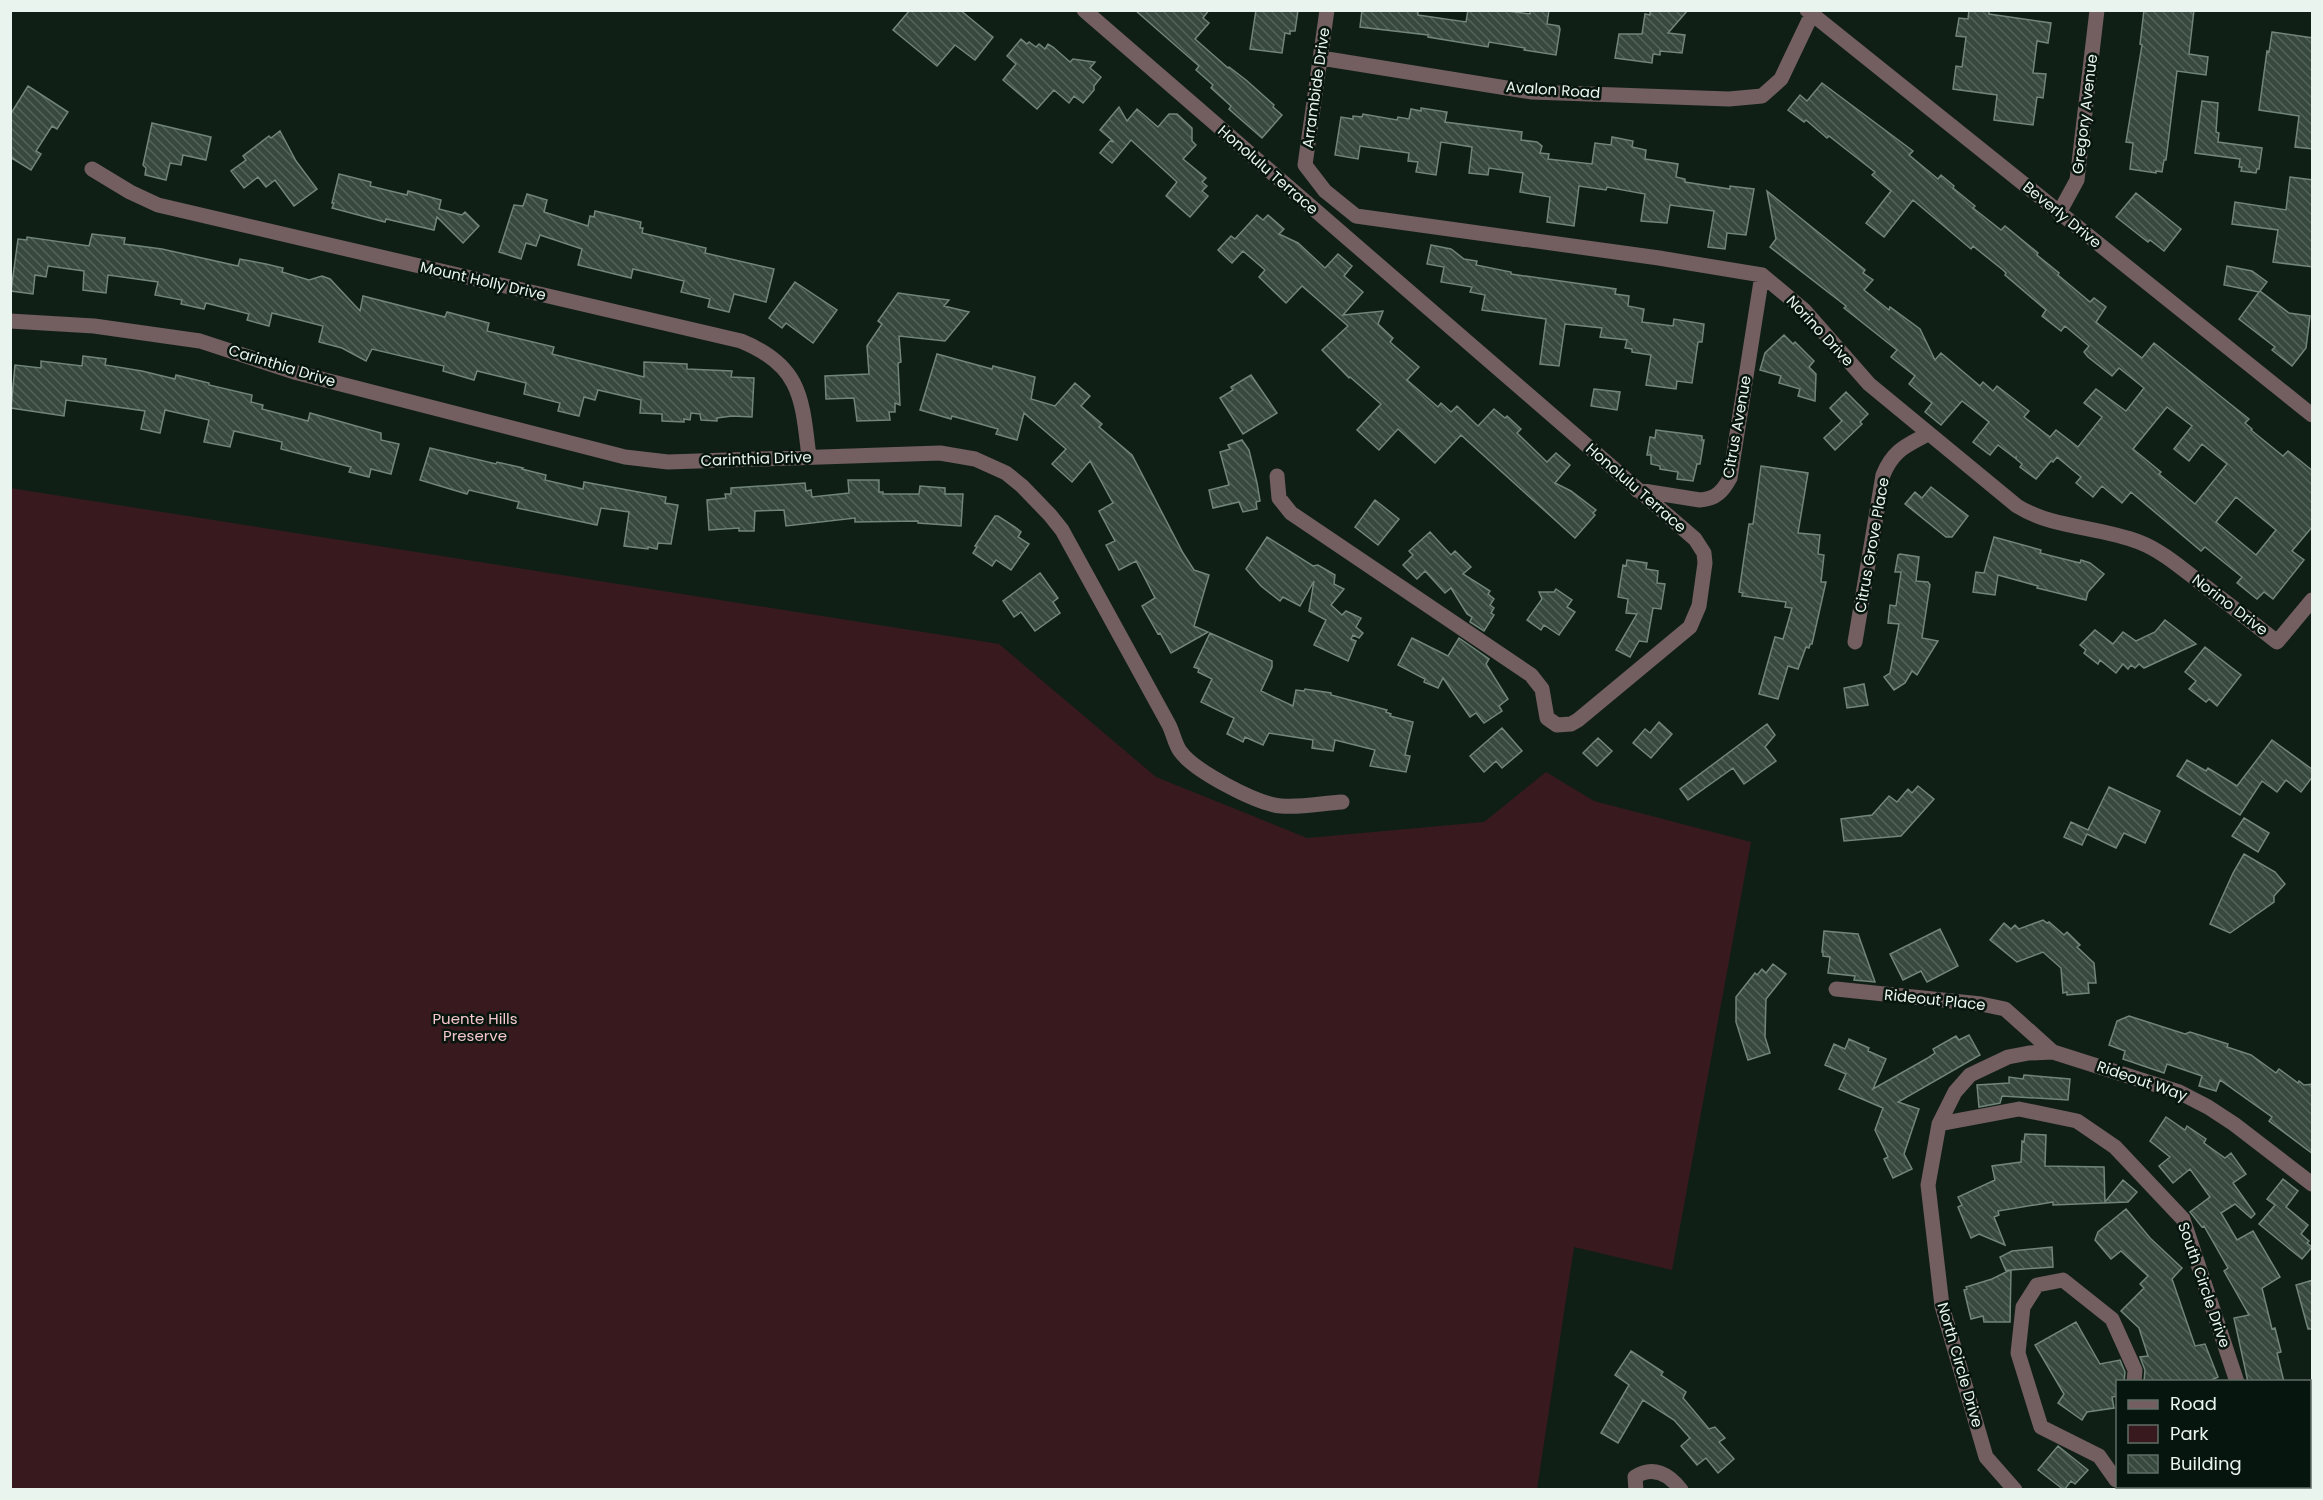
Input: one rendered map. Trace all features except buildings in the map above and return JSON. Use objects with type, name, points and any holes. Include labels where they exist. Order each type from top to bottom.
[{"type":"street","name":"Honolulu Terrace","points":[[1084,10],[1695,539],[1704,553],[1705,563],[1697,615],[1690,627],[1587,713],[1571,724],[1557,725],[1547,718],[1542,689],[1531,675],[1291,513],[1279,498],[1277,476]]},
{"type":"street","name":"Arrambide Drive","points":[[1327,10],[1305,165],[1325,191],[1356,216],[1659,258],[1762,275]]},
{"type":"street","name":"Gregory Avenue","points":[[2059,213],[2077,180],[2097,10]]},
{"type":"street","name":"Avalon Road","points":[[1321,58],[1532,92],[1729,99],[1762,96],[1781,79],[1809,13]]},
{"type":"street","name":"Beverly Drive","points":[[1809,13],[2313,415]]},
{"type":"street","name":"Mount Holly Drive","points":[[92,169],[130,192],[158,205],[741,341],[758,348],[771,357],[792,379],[803,404],[809,457]]},
{"type":"street","name":"Citrus Avenue","points":[[1637,490],[1700,500],[1710,499],[1725,488],[1731,478],[1762,275]]},
{"type":"street","name":"Norino Drive","points":[[1762,275],[1804,310],[1869,384],[2017,506],[2030,514],[2044,520],[2107,531],[2142,543],[2169,559],[2277,642],[2313,600]]},
{"type":"street","name":"Carinthia Drive","points":[[10,321],[94,326],[200,341],[294,372],[625,457],[668,462],[940,453],[975,459],[1006,472],[1037,500],[1062,530],[1169,725],[1179,750],[1189,760],[1234,789],[1270,804],[1282,806],[1342,802]]},
{"type":"street","name":"Citrus Grove Place","points":[[1855,642],[1883,475],[1888,461],[1898,450],[1928,434]]},
{"type":"street","name":"Rideout Place","points":[[1836,989],[1981,1004],[2005,1009],[2053,1052]]},
{"type":"street","name":"North Circle Drive","points":[[2015,1490],[1986,1457],[1941,1306],[1928,1185],[1939,1124],[1955,1092],[1970,1075],[2008,1057],[2053,1052]]},
{"type":"street","name":"Rideout Way","points":[[2053,1052],[2179,1092],[2234,1124],[2313,1184]]},
{"type":"street","name":"South Circle Drive","points":[[1939,1124],[2019,1109],[2077,1121],[2115,1147],[2183,1219],[2236,1380]]},
{"type":"street","points":[[2115,1483],[2099,1455],[2041,1427],[2018,1353],[2023,1306],[2037,1285],[2063,1280],[2112,1319],[2135,1370],[2134,1380]]},
{"type":"street","points":[[1636,1490],[1635,1477],[1644,1472],[1657,1471],[1675,1481],[1681,1490]]},
{"type":"green space","name":"Puente Hills Preserve","points":[[10,488],[999,644],[1156,777],[1307,838],[1484,822],[1546,772],[1594,801],[1751,842],[1672,1270],[1574,1247],[1537,1489],[11,1489]]}]
